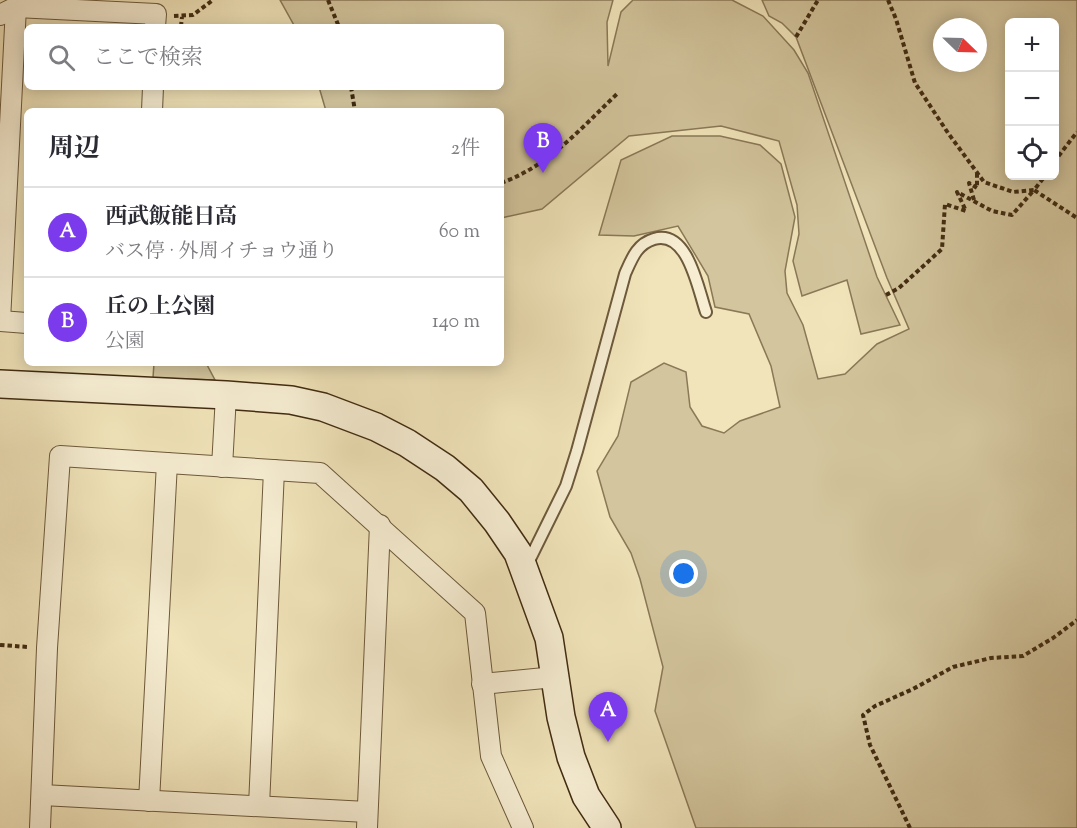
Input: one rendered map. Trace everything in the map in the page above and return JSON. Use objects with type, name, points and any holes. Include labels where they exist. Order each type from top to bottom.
[{"type":"street","points":[[24,323],[0,321],[8,11],[155,21]]},
{"type":"street","points":[[152,108],[153,90]]},
{"type":"street","points":[[0,384],[291,400],[323,407],[376,427],[407,443],[445,468],[471,490],[508,537],[518,554],[549,638],[561,717],[572,757],[586,796],[607,828]]},
{"type":"street","points":[[222,466],[226,395]]},
{"type":"street","points":[[40,828],[47,648],[60,456],[320,473],[475,613],[491,756],[523,828]]},
{"type":"street","points":[[149,801],[167,463]]},
{"type":"street","points":[[260,806],[274,470]]},
{"type":"street","points":[[42,795],[260,806],[367,820],[380,525]]},
{"type":"street","points":[[482,684],[555,676]]},
{"type":"lane","points":[[525,570],[566,486],[578,451],[625,274],[633,254],[645,242],[661,237],[678,243],[688,257],[706,312]]},
{"type":"path","points":[[155,21],[193,15],[213,0]]},
{"type":"path","points":[[328,0],[338,24]]},
{"type":"path","points":[[796,37],[818,0]]},
{"type":"path","points":[[888,0],[915,83],[984,182],[1013,192],[1034,190],[1077,218]]},
{"type":"path","points":[[181,24],[182,17]]},
{"type":"path","points":[[352,90],[354,108]]},
{"type":"path","points":[[504,182],[520,176],[553,155],[617,94]]},
{"type":"path","points":[[1059,155],[1077,132]]},
{"type":"path","points":[[974,201],[969,183],[977,188],[977,173]]},
{"type":"path","points":[[886,295],[899,288],[942,249],[945,204],[966,211],[957,192],[992,211],[1012,215],[1042,180]]},
{"type":"path","points":[[910,828],[870,745],[863,715],[874,706],[913,690],[953,667],[991,658],[1023,656],[1077,620]]},
{"type":"path","points":[[0,645],[47,648]]},
{"type":"shaded area","points":[[280,0],[613,0],[607,22],[608,66],[621,12],[633,0],[732,0],[763,16],[794,50],[808,73],[877,277],[900,325],[861,334],[847,280],[802,296],[793,261],[799,234],[797,205],[779,141],[721,126],[629,136],[542,209],[504,217],[504,108],[325,108],[320,90],[504,90],[504,24],[293,24]]},
{"type":"shaded area","points":[[762,0],[1077,0],[1077,828],[696,828],[655,711],[663,667],[640,579],[631,553],[610,517],[597,471],[618,436],[631,382],[664,363],[686,372],[690,407],[702,426],[724,433],[740,421],[780,407],[771,366],[749,314],[715,307],[708,276],[678,226],[634,236],[599,235],[621,160],[672,136],[720,136],[760,145],[781,164],[795,217],[785,271],[787,293],[803,325],[818,379],[845,374],[877,344],[909,329],[887,278],[796,37],[782,23],[769,16]]},
{"type":"shaded area","points":[[154,366],[208,366],[215,380],[153,378]]},
{"type":"place","name":"丘の上公園","points":[[543,173]]},
{"type":"place","name":"西武飯能日高","points":[[608,742]]}]
